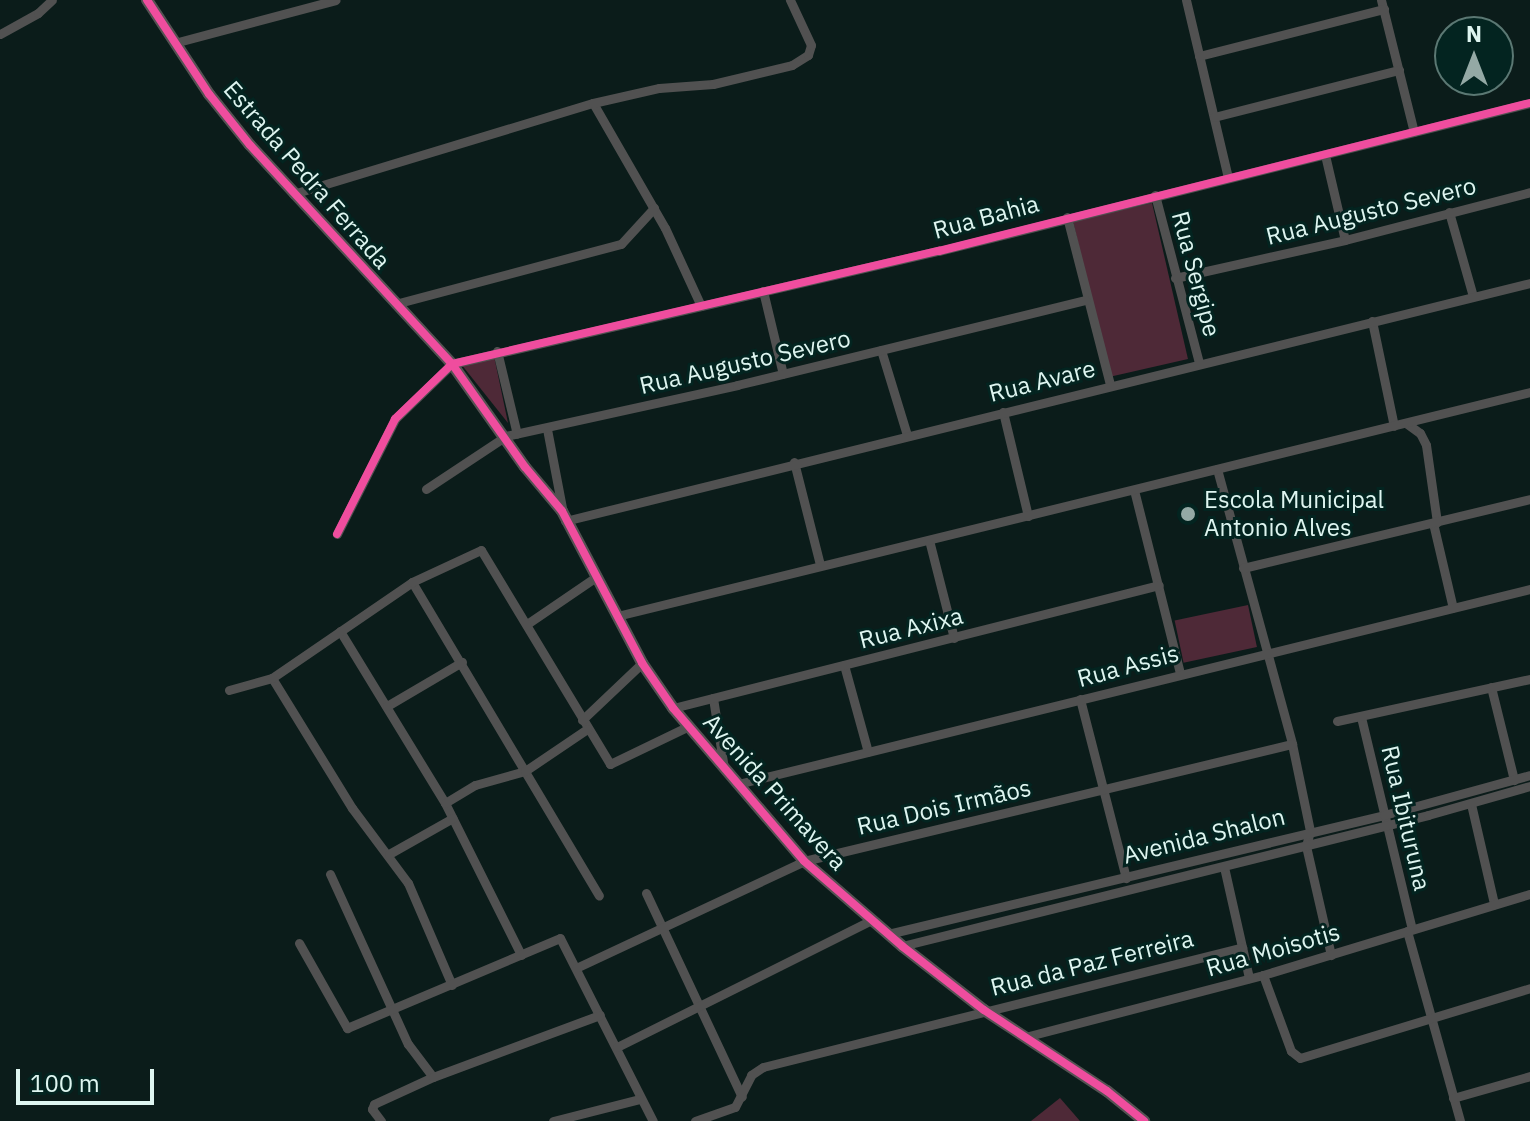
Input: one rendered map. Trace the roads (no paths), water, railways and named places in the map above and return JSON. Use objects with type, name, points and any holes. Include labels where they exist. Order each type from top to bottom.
[{"type":"street","points":[[0,34],[38,13],[52,0]]},
{"type":"street","name":"Estrada Pedra Ferrada","points":[[147,0],[178,42],[209,94],[293,194],[452,364],[511,435]]},
{"type":"street","points":[[178,42],[336,0]]},
{"type":"street","points":[[293,194],[593,103],[659,88],[713,84],[801,61],[808,55],[810,40],[790,0]]},
{"type":"street","points":[[1186,0],[1228,177]]},
{"type":"street","points":[[1199,56],[1382,4],[1414,132]]},
{"type":"street","points":[[1214,117],[1399,70]]},
{"type":"street","points":[[593,103],[654,208],[701,306]]},
{"type":"street","name":"Rua Bahia","points":[[452,364],[1530,103]]},
{"type":"street","points":[[1325,155],[1345,240]]},
{"type":"street","name":"Rua Augusto Severo","points":[[1175,278],[1345,240],[1530,192]]},
{"type":"street","name":"Rua Sergipe","points":[[1155,195],[1199,363]]},
{"type":"street","points":[[395,304],[621,244],[654,208]]},
{"type":"street","points":[[1449,212],[1473,296]]},
{"type":"street","points":[[1067,217],[1110,385]]},
{"type":"street","name":"Rua Avare","points":[[564,516],[1530,283]]},
{"type":"street","points":[[763,291],[783,374]]},
{"type":"street","name":"Rua Augusto Severo","points":[[426,489],[511,435],[783,374],[1086,300]]},
{"type":"street","points":[[1372,321],[1394,426]]},
{"type":"street","points":[[881,350],[907,435]]},
{"type":"street","points":[[497,351],[511,435]]},
{"type":"street","points":[[337,534],[395,419],[452,364]]},
{"type":"street","points":[[617,616],[1530,392]]},
{"type":"street","points":[[1003,412],[1028,516]]},
{"type":"street","points":[[1406,423],[1420,433],[1426,445],[1435,523],[1453,608]]},
{"type":"street","points":[[547,429],[564,516]]},
{"type":"street","name":"Avenida Primavera","points":[[511,435],[525,467],[564,516],[642,663],[687,727],[804,861],[902,946],[984,1010],[1107,1091],[1144,1121]]},
{"type":"street","points":[[794,462],[820,565]]},
{"type":"street","points":[[1217,469],[1292,744],[1310,831],[1306,846],[1331,955]]},
{"type":"street","points":[[1134,490],[1180,673]]},
{"type":"street","points":[[1243,568],[1530,499]]},
{"type":"street","points":[[929,540],[954,638]]},
{"type":"street","points":[[229,690],[272,678],[412,582],[481,550],[584,725],[612,765],[687,727]]},
{"type":"street","points":[[527,624],[596,577]]},
{"type":"street","points":[[412,582],[599,896]]},
{"type":"street","name":"Rua Axixa","points":[[673,708],[1159,585]]},
{"type":"street","name":"Rua Assis","points":[[738,784],[1530,589]]},
{"type":"street","points":[[340,631],[445,803],[521,955]]},
{"type":"street","points":[[387,706],[462,662]]},
{"type":"street","points":[[445,803],[475,785],[525,771],[584,725],[642,663]]},
{"type":"street","points":[[844,665],[868,752]]},
{"type":"street","points":[[272,678],[352,808],[389,854],[411,889],[452,985]]},
{"type":"street","points":[[1337,721],[1530,679]]},
{"type":"street","points":[[1491,687],[1512,778],[1526,787]]},
{"type":"street","points":[[713,698],[724,771]]},
{"type":"street","points":[[1080,699],[1128,888]]},
{"type":"street","name":"Rua Ibituruna","points":[[1361,717],[1430,1017],[1460,1121]]},
{"type":"street","name":"Rua Dois Irmãos","points":[[576,968],[804,861],[1292,744]]},
{"type":"street","name":"Avenida Shalon","points":[[902,946],[1306,846],[1425,803],[1530,775]]},
{"type":"street","name":"Avenida Shalon","points":[[888,934],[1310,831],[1428,815],[1526,787]]},
{"type":"street","points":[[1425,803],[1428,815]]},
{"type":"street","points":[[1471,804],[1494,904]]},
{"type":"street","points":[[389,854],[453,818]]},
{"type":"street","points":[[1224,867],[1249,978]]},
{"type":"street","points":[[1155,869],[1157,882]]},
{"type":"street","points":[[330,874],[408,1044],[433,1077]]},
{"type":"street","points":[[646,893],[742,1097]]},
{"type":"street","name":"Rua Moisotis","points":[[1025,1037],[1263,975],[1530,894]]},
{"type":"street","points":[[617,1047],[699,1003],[872,920]]},
{"type":"street","points":[[299,943],[346,1027],[560,938],[617,1047],[639,1099],[653,1121]]},
{"type":"street","name":"Rua da Paz Ferreira","points":[[695,1121],[726,1113],[742,1097],[751,1075],[763,1067],[1242,948]]},
{"type":"street","points":[[1263,975],[1271,1004],[1297,1058],[1530,988]]},
{"type":"street","points":[[381,1121],[373,1110],[374,1104],[433,1077],[600,1015]]},
{"type":"street","points":[[1453,1098],[1530,1076]]},
{"type":"street","points":[[553,1121],[639,1099]]},
{"type":"place","name":"Escola Municipal Antonio Alves","points":[[1188,514]]}]
